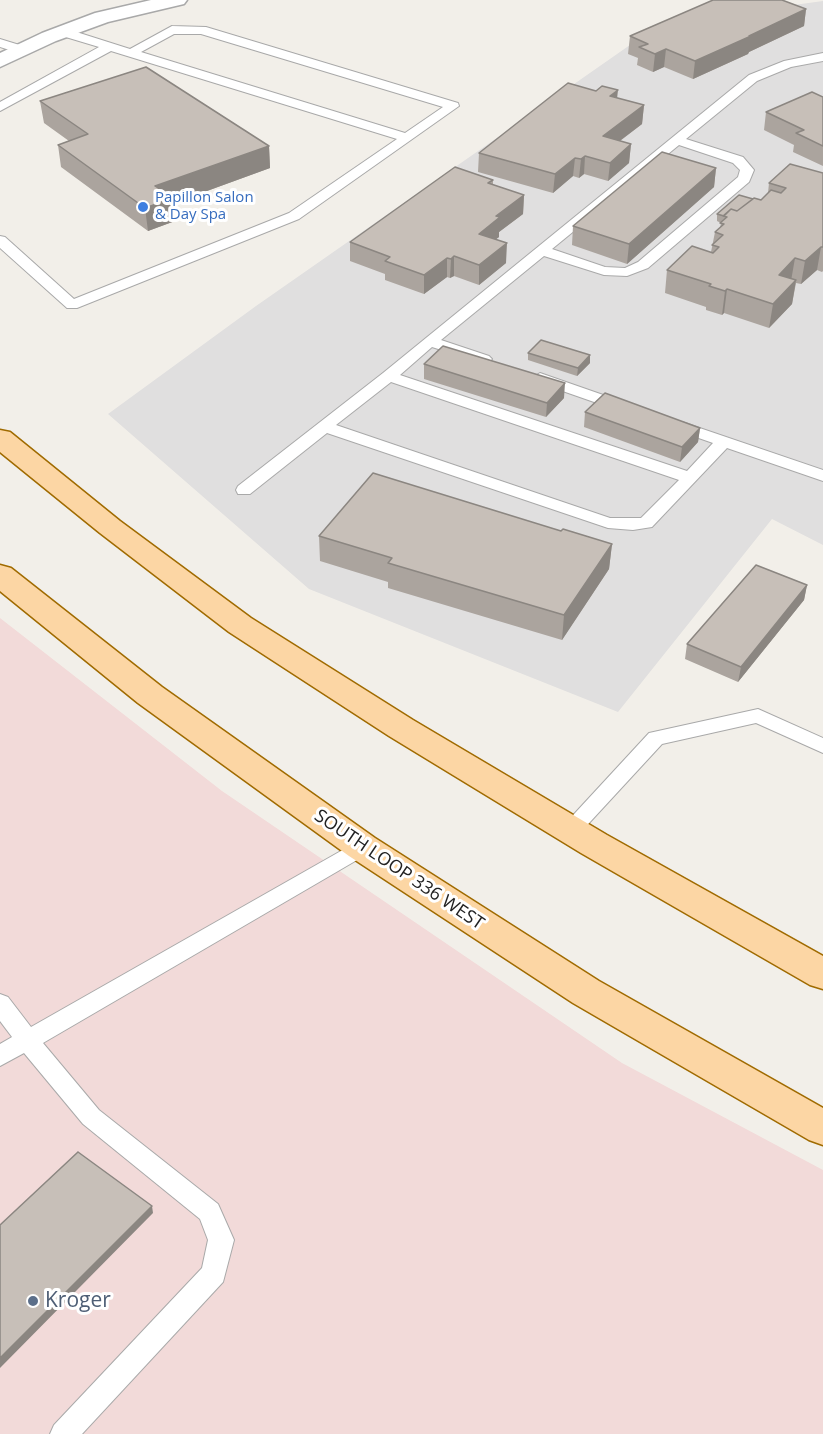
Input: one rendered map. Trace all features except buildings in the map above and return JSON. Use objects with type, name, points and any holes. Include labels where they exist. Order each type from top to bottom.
[{"type":"main road","points":[[0,438],[110,527],[240,625],[411,734],[572,830],[823,974]]},
{"type":"main road","name":"SOUTH LOOP 336 WEST","points":[[0,575],[150,696],[362,847],[586,992],[823,1128]]},
{"type":"street","points":[[0,61],[102,17],[177,0]]},
{"type":"lane","points":[[0,240],[72,305],[294,216],[453,106],[202,30],[172,30],[131,53]]},
{"type":"lane","points":[[63,32],[407,138]]},
{"type":"lane","points":[[0,43],[22,50]]},
{"type":"lane","points":[[0,107],[110,46]]},
{"type":"lane","points":[[244,490],[389,376],[753,78],[788,64],[823,57]]},
{"type":"lane","points":[[541,250],[604,271],[627,272],[643,265],[744,179],[747,170],[738,160],[676,140]]},
{"type":"lane","points":[[0,259],[16,254]]},
{"type":"lane","points":[[430,341],[498,364]]},
{"type":"lane","points":[[520,372],[633,410]]},
{"type":"lane","points":[[389,376],[690,478]]},
{"type":"lane","points":[[667,422],[823,476]]},
{"type":"lane","points":[[324,427],[608,523],[633,525],[646,523],[723,441]]},
{"type":"lane","points":[[572,830],[656,738],[758,716],[823,746]]},
{"type":"lane","points":[[0,1056],[362,847]]},
{"type":"lane","points":[[0,1003],[27,1040],[92,1117],[209,1212],[221,1240],[214,1274],[64,1434]]},
{"type":"shaded area","points":[[823,1],[823,545],[772,519],[618,712],[309,589],[108,414],[256,306],[640,38],[699,18]]},
{"type":"shaded area","points":[[0,618],[222,791],[622,1063],[823,1170],[823,1434],[0,1434]]},
{"type":"place","name":"Papillon Salon & Day Spa","points":[[143,207]]},
{"type":"place","name":"Kroger","points":[[33,1301]]}]
